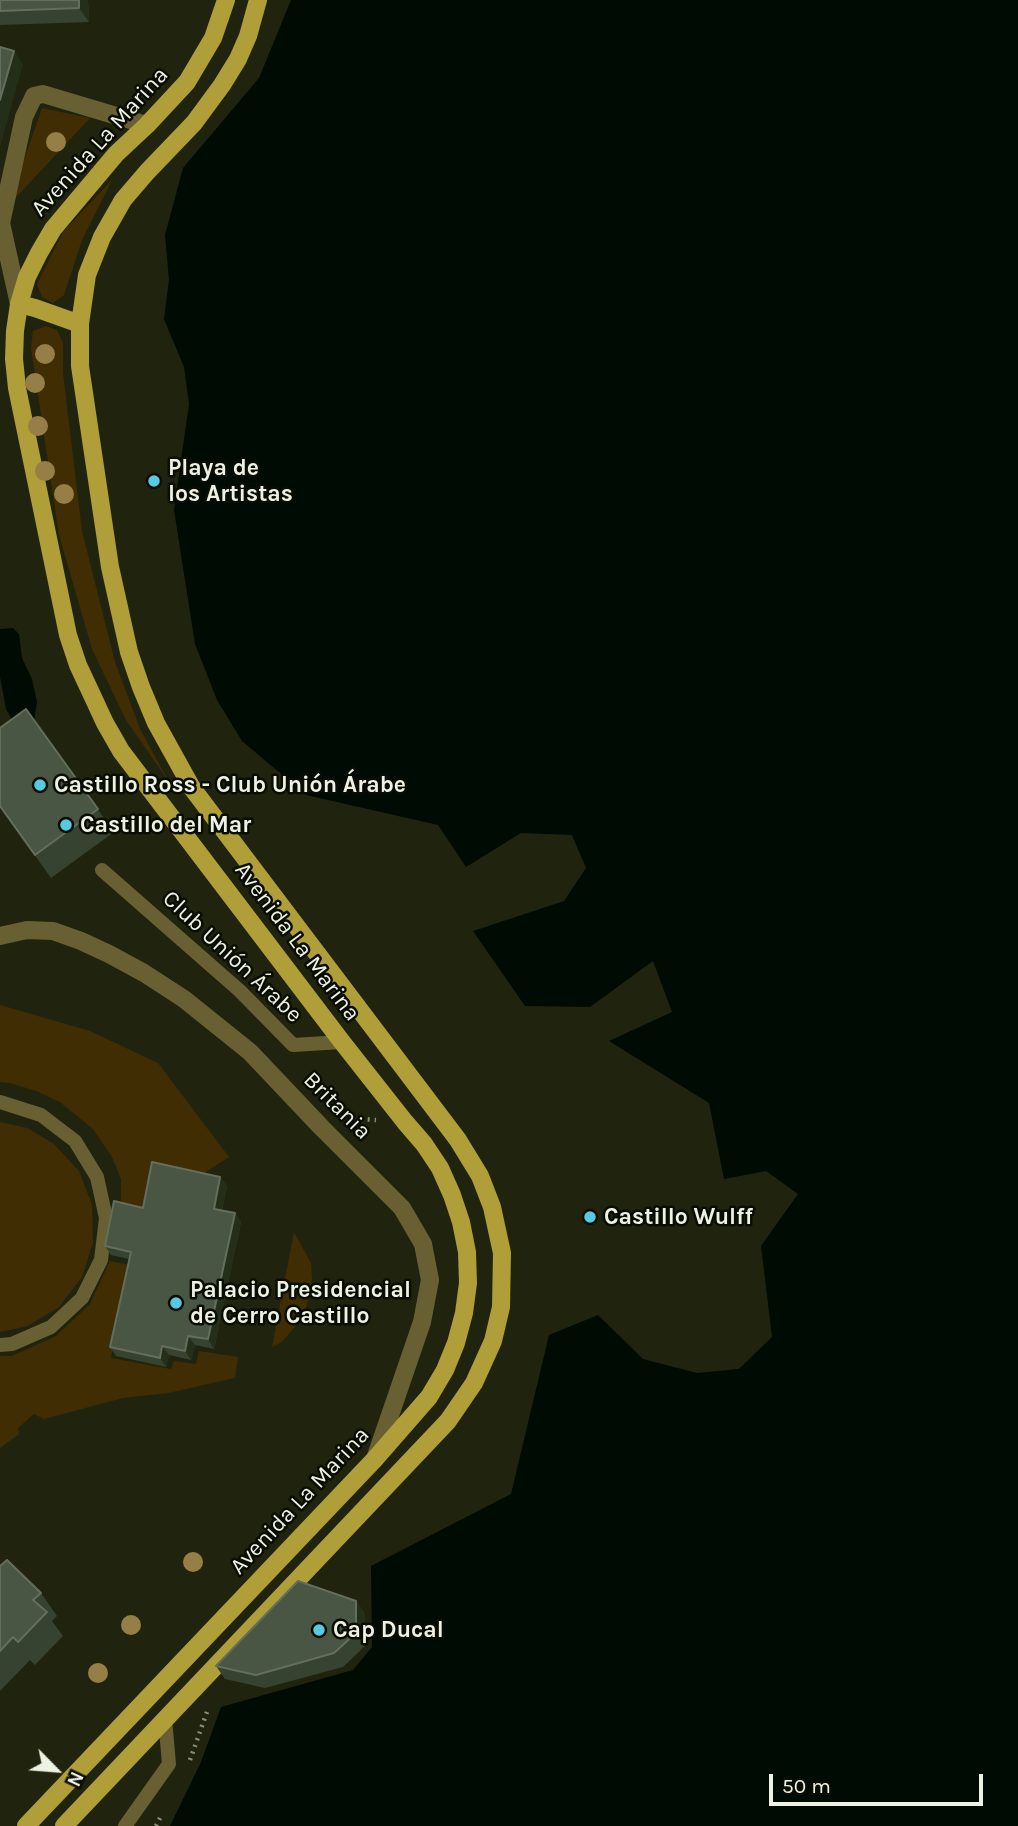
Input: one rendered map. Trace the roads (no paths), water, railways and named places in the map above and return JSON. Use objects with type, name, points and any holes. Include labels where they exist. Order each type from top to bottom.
[{"type":"main road","name":"Avenida La Marina","points":[[26,1826],[374,1460],[429,1397],[444,1370],[459,1333],[468,1283],[467,1252],[461,1222],[440,1168],[121,751],[90,694],[68,635],[17,388],[15,331],[19,304],[33,265],[53,229],[116,154],[187,82],[213,38],[226,0]]},
{"type":"main road","name":"Avenida La Marina","points":[[64,1826],[448,1421],[474,1383],[493,1341],[501,1307],[502,1254],[492,1207],[480,1176],[458,1140],[192,788],[156,723],[129,652],[110,567],[80,366],[80,324],[88,275],[102,237],[123,200],[194,122],[222,85],[248,36],[258,0]]},
{"type":"main road","points":[[19,304],[80,324]]},
{"type":"street","points":[[19,304],[1,223],[24,117],[34,96],[43,94],[147,125]]},
{"type":"street","name":"Britania","points":[[0,936],[27,930],[52,931],[90,946],[144,973],[184,999],[250,1052],[402,1208],[423,1244],[430,1280],[422,1322],[374,1460]]},
{"type":"lane","name":"Club Unión Árabe","points":[[102,870],[240,991],[293,1045],[342,1042]]},
{"type":"lane","points":[[0,1102],[41,1115],[75,1141],[97,1177],[106,1218],[101,1260],[82,1298],[51,1327],[12,1344],[0,1345]]},
{"type":"lane","points":[[125,1826],[169,1764],[165,1719]]},
{"type":"place","name":"Playa de los Artistas","points":[[154,481]]},
{"type":"place","name":"Castillo Ross - Club Unión Árabe","points":[[40,785]]},
{"type":"place","name":"Castillo del Mar","points":[[66,825]]},
{"type":"place","name":"Castillo Wulff","points":[[590,1217]]},
{"type":"place","name":"Palacio Presidencial de Cerro Castillo","points":[[176,1303]]},
{"type":"place","name":"Cap Ducal","points":[[319,1630]]}]
